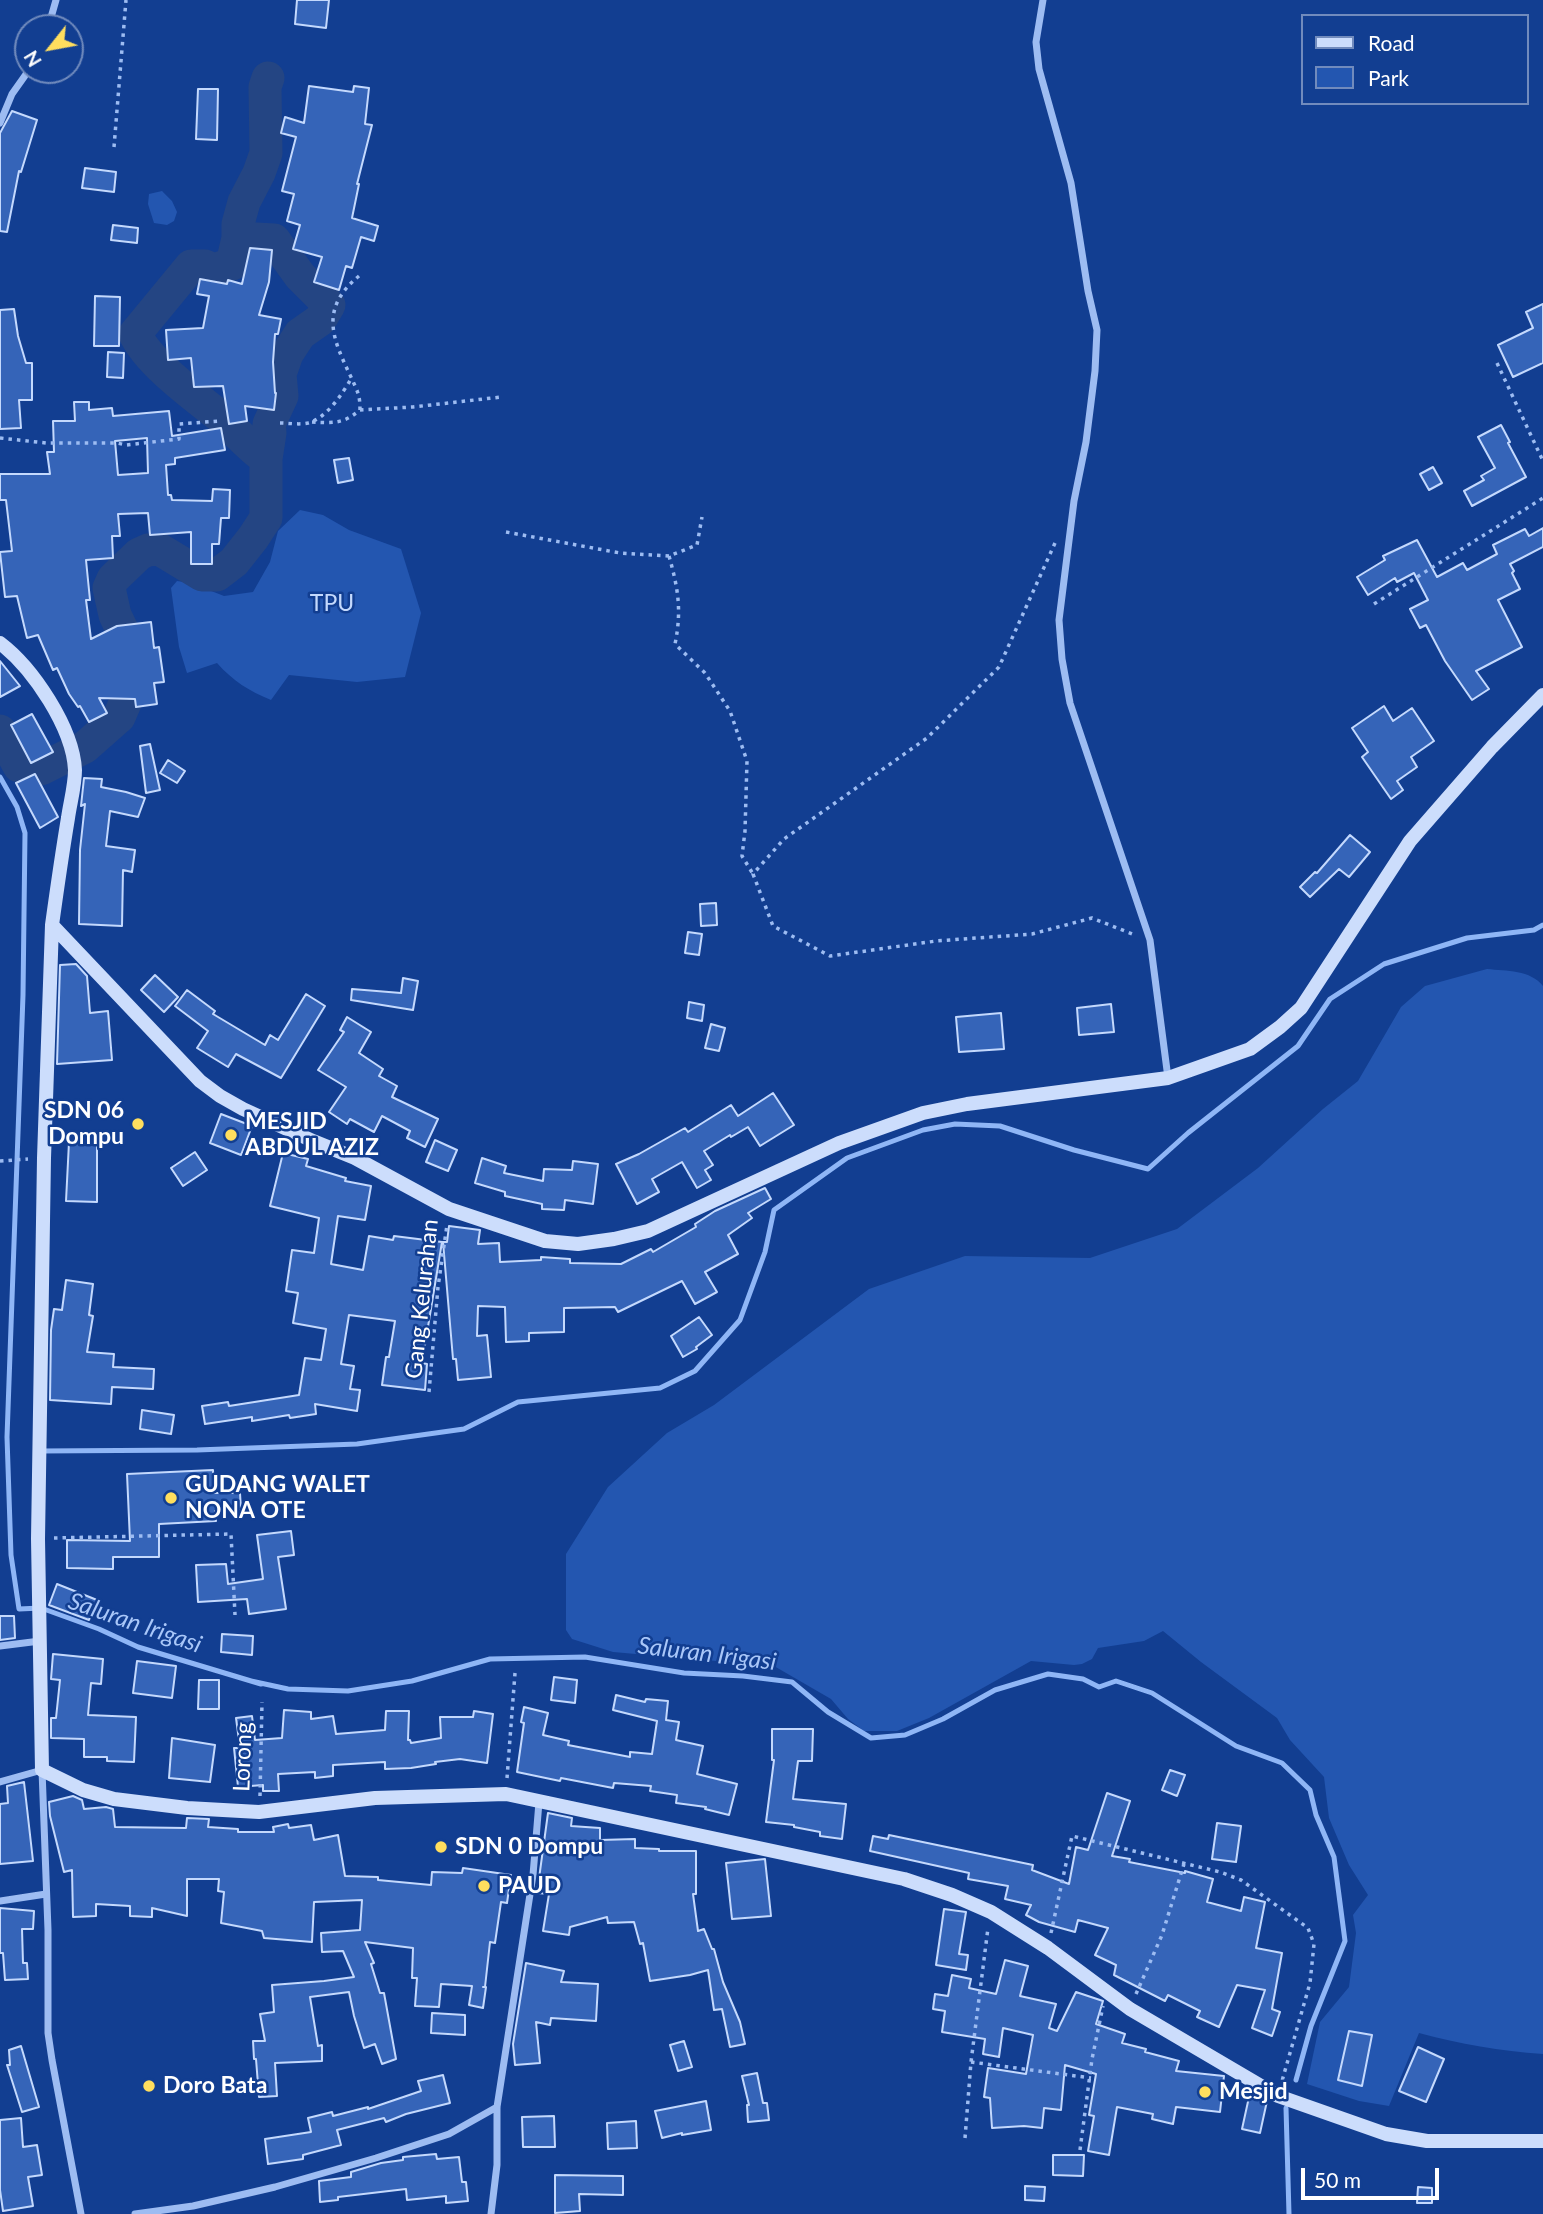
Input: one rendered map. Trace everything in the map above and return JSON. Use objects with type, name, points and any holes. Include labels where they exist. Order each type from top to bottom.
[{"type":"street","points":[[1043,0],[1035,42],[1037,59],[1071,183],[1097,330],[1096,371],[1074,501],[1059,620],[1062,659],[1070,703],[1150,940],[1168,1078]]},
{"type":"street","points":[[0,123],[19,84]]},
{"type":"street","points":[[0,643],[23,664],[43,689],[69,744],[75,770],[52,925],[44,1158],[38,1539],[48,2033],[81,2214]]},
{"type":"street","points":[[52,925],[200,1081],[220,1096],[355,1158],[449,1209],[545,1241],[578,1244],[614,1239],[648,1231],[839,1143],[923,1113],[967,1104],[1168,1078],[1250,1049],[1301,1007],[1410,841],[1492,747],[1543,695]]},
{"type":"street","points":[[0,1646],[40,1641]]},
{"type":"street","points":[[0,1782],[42,1770],[83,1790],[114,1799],[187,1808],[259,1812],[375,1798],[506,1794],[904,1879],[952,1895],[990,1912],[1048,1948],[1130,2009],[1278,2096],[1386,2134],[1427,2141],[1543,2141]]},
{"type":"street","points":[[491,2214],[497,2165],[497,2107],[533,1875],[539,1800]]},
{"type":"street","points":[[0,1901],[46,1894]]},
{"type":"street","points":[[135,2214],[193,2206],[275,2187],[363,2162],[449,2134],[497,2107]]},
{"type":"path","points":[[114,147],[126,0]]},
{"type":"path","points":[[359,276],[337,300],[332,317],[334,341],[360,395],[360,410]]},
{"type":"path","points":[[1497,363],[1543,461]]},
{"type":"path","points":[[312,422],[340,397],[351,379]]},
{"type":"path","points":[[280,423],[334,423],[347,421],[360,410],[413,408],[501,397]]},
{"type":"path","points":[[0,438],[46,443],[126,445],[179,439],[179,424],[219,421]]},
{"type":"path","points":[[1374,604],[1543,498]]},
{"type":"path","points":[[506,532],[620,553],[669,556],[696,545],[702,517]]},
{"type":"path","points":[[752,874],[785,839],[927,738],[999,667],[1056,539]]},
{"type":"path","points":[[669,556],[676,584],[680,621],[675,644],[705,673],[730,711],[747,761],[746,831],[742,856],[773,926],[830,956],[936,942],[1032,934],[1092,918],[1150,940]]},
{"type":"path","points":[[0,1161],[44,1158]]},
{"type":"path","name":"Gang Kelurahan","points":[[429,1392],[438,1287],[449,1209]]},
{"type":"path","points":[[38,1539],[231,1534],[235,1615]]},
{"type":"path","points":[[506,1794],[515,1673]]},
{"type":"path","name":"Lorong","points":[[259,1812],[262,1703]]},
{"type":"path","points":[[1048,1948],[1072,1836],[1241,1880],[1308,1928],[1314,1944],[1310,1983],[1278,2096]]},
{"type":"path","points":[[1130,2009],[1162,1935],[1184,1864]]},
{"type":"path","points":[[965,2138],[971,2062],[990,1912]]},
{"type":"path","points":[[1080,2150],[1092,2059],[1106,1991]]},
{"type":"path","points":[[971,2062],[1091,2078]]},
{"type":"green space","points":[[162,191],[172,201],[177,212],[174,221],[167,225],[154,223],[148,204],[149,194]]},
{"type":"green space","name":"TPU","points":[[300,510],[323,515],[349,530],[401,549],[421,613],[405,677],[357,682],[289,675],[271,700],[242,685],[217,663],[187,673],[179,647],[171,588],[177,581],[191,583],[224,596],[253,592],[270,562],[278,531]]},
{"type":"green space","points":[[1487,969],[1525,974],[1543,986],[1543,2054],[1480,2047],[1419,2033],[1389,2106],[1359,2101],[1307,2084],[1320,2022],[1349,1987],[1356,1933],[1353,1915],[1368,1895],[1349,1865],[1329,1818],[1324,1777],[1290,1740],[1277,1718],[1163,1631],[1144,1641],[1098,1648],[1092,1659],[1082,1664],[1031,1661],[929,1718],[897,1731],[864,1731],[848,1719],[831,1699],[774,1666],[613,1652],[572,1639],[566,1630],[566,1554],[608,1487],[667,1433],[714,1405],[869,1289],[965,1256],[1090,1258],[1177,1229],[1258,1168],[1358,1081],[1401,1007],[1425,986]]},
{"type":"building","points":[[297,0],[329,0],[326,28],[295,24]]},
{"type":"building","points":[[309,86],[353,92],[354,86],[369,88],[365,124],[372,125],[357,184],[352,218],[378,226],[374,241],[361,237],[352,268],[346,266],[339,290],[314,282],[322,257],[293,249],[300,225],[287,221],[294,194],[282,191],[296,137],[281,133],[285,117],[304,123]]},
{"type":"building","points":[[198,89],[218,89],[217,140],[196,139]]},
{"type":"building","points":[[12,111],[37,120],[21,172],[19,171],[7,232],[0,231],[0,133]]},
{"type":"building","points":[[85,168],[116,172],[114,192],[82,188]]},
{"type":"building","points":[[113,225],[138,228],[137,243],[111,240]]},
{"type":"building","points":[[250,248],[272,250],[269,282],[259,315],[281,319],[278,334],[275,334],[274,410],[245,406],[247,421],[229,424],[223,386],[194,387],[191,358],[168,360],[166,330],[203,328],[209,296],[197,294],[200,279],[227,284],[228,280],[242,284]]},
{"type":"building","points":[[95,296],[120,297],[119,346],[94,346]]},
{"type":"building","points":[[1543,304],[1543,363],[1513,377],[1498,345],[1533,328],[1526,312]]},
{"type":"building","points":[[14,309],[26,363],[32,363],[32,400],[19,400],[21,428],[0,429],[0,310]]},
{"type":"building","points":[[108,352],[124,353],[123,378],[107,377]]},
{"type":"building","points":[[74,402],[89,402],[89,410],[112,408],[113,416],[169,411],[172,436],[221,428],[225,450],[175,458],[175,464],[166,465],[168,495],[171,495],[172,500],[212,501],[213,489],[230,490],[229,518],[221,518],[219,544],[212,544],[212,564],[191,564],[191,532],[150,535],[148,513],[118,514],[120,536],[112,536],[113,558],[86,560],[90,600],[86,600],[91,639],[117,626],[151,622],[154,648],[159,647],[164,682],[154,683],[157,704],[136,707],[135,699],[99,698],[107,713],[89,722],[69,694],[57,668],[53,670],[38,635],[27,638],[17,596],[5,597],[0,552],[12,551],[6,500],[0,500],[0,474],[50,474],[47,452],[54,452],[53,421],[75,421]],"holes":[[[147,438],[148,473],[118,475],[115,441]]]},
{"type":"building","points":[[1501,425],[1526,477],[1472,506],[1464,491],[1484,480],[1481,476],[1495,468],[1478,437]]},
{"type":"building","points":[[349,458],[353,480],[338,483],[334,460]]},
{"type":"building","points":[[1433,467],[1442,483],[1429,490],[1420,474]]},
{"type":"building","points":[[1543,528],[1543,547],[1510,564],[1520,589],[1498,600],[1522,647],[1476,671],[1489,689],[1472,700],[1445,661],[1426,625],[1420,628],[1410,609],[1428,600],[1414,573],[1397,582],[1395,578],[1368,595],[1357,577],[1385,560],[1383,556],[1417,540],[1437,577],[1463,563],[1467,570],[1497,554],[1493,545],[1525,529],[1529,536]]},
{"type":"building","points":[[0,661],[20,686],[0,697]]},
{"type":"building","points":[[1384,706],[1393,721],[1412,708],[1434,741],[1411,757],[1417,767],[1397,781],[1403,790],[1391,799],[1362,757],[1368,752],[1352,728]]},
{"type":"building","points":[[32,714],[53,752],[31,763],[11,725]]},
{"type":"building","points":[[150,744],[160,790],[146,793],[140,746]]},
{"type":"building","points":[[168,760],[185,771],[177,783],[160,773]]},
{"type":"building","points":[[35,774],[58,817],[40,828],[16,783]]},
{"type":"building","points":[[84,778],[102,779],[101,787],[145,798],[138,817],[110,811],[106,846],[135,850],[132,872],[123,870],[122,926],[79,924]]},
{"type":"building","points":[[1350,835],[1370,852],[1349,877],[1339,869],[1310,897],[1300,887],[1317,873]]},
{"type":"building","points":[[716,903],[717,925],[701,926],[700,904]]},
{"type":"building","points":[[688,932],[702,934],[699,955],[685,953]]},
{"type":"building","points":[[76,964],[87,976],[90,1013],[108,1011],[112,1060],[57,1064],[60,965]]},
{"type":"building","points":[[155,975],[178,997],[164,1012],[141,990]]},
{"type":"building","points":[[403,978],[418,981],[413,1010],[351,1000],[352,989],[401,993]]},
{"type":"building","points":[[187,990],[215,1011],[213,1014],[265,1045],[270,1035],[278,1040],[306,994],[325,1006],[281,1078],[236,1054],[228,1067],[197,1048],[208,1031],[175,1006]]},
{"type":"building","points":[[689,1002],[704,1005],[702,1021],[687,1018]]},
{"type":"building","points":[[1111,1004],[1114,1032],[1079,1035],[1077,1008]]},
{"type":"building","points":[[1001,1013],[1004,1049],[959,1052],[956,1017]]},
{"type":"building","points":[[347,1017],[371,1032],[359,1053],[383,1069],[379,1076],[397,1086],[392,1097],[438,1119],[425,1147],[407,1138],[410,1131],[382,1116],[374,1132],[350,1119],[347,1124],[329,1112],[346,1087],[318,1070],[344,1032],[340,1030]]},
{"type":"building","points":[[711,1024],[725,1028],[719,1051],[705,1048]]},
{"type":"building","points":[[773,1093],[794,1125],[760,1146],[748,1127],[731,1137],[730,1135],[704,1151],[713,1165],[705,1170],[711,1180],[697,1188],[682,1162],[652,1179],[659,1192],[637,1204],[616,1164],[685,1128],[688,1132],[731,1105],[738,1116]]},
{"type":"building","points":[[221,1114],[252,1126],[241,1155],[210,1143]]},
{"type":"building","points":[[435,1140],[457,1150],[448,1171],[426,1162]]},
{"type":"building","points":[[69,1142],[97,1142],[97,1202],[66,1201]]},
{"type":"building","points":[[195,1152],[207,1170],[183,1186],[171,1168]]},
{"type":"building","points":[[283,1153],[308,1159],[306,1166],[346,1178],[345,1181],[371,1186],[365,1220],[338,1216],[331,1264],[363,1270],[369,1236],[442,1242],[422,1363],[427,1364],[425,1390],[382,1385],[395,1321],[349,1315],[341,1364],[354,1366],[350,1389],[360,1390],[357,1411],[315,1404],[316,1414],[252,1421],[252,1417],[205,1424],[202,1406],[228,1402],[229,1406],[299,1395],[305,1358],[321,1360],[326,1329],[293,1323],[298,1293],[286,1291],[292,1250],[314,1253],[319,1218],[270,1206]]},
{"type":"building","points":[[482,1158],[506,1166],[504,1173],[543,1181],[544,1169],[572,1170],[573,1161],[598,1164],[593,1204],[565,1200],[564,1210],[542,1209],[542,1204],[505,1196],[505,1192],[475,1183]]},
{"type":"building","points":[[765,1188],[771,1199],[748,1213],[752,1218],[728,1235],[738,1254],[705,1272],[717,1292],[695,1304],[682,1281],[618,1312],[615,1307],[564,1308],[564,1332],[529,1333],[529,1341],[506,1342],[505,1307],[478,1306],[477,1336],[487,1335],[491,1377],[458,1380],[456,1359],[453,1359],[443,1242],[447,1242],[449,1226],[480,1230],[478,1244],[499,1243],[500,1262],[541,1260],[541,1257],[570,1259],[570,1263],[621,1264],[651,1249],[653,1252],[696,1227],[695,1224],[715,1211]]},
{"type":"building","points":[[66,1280],[93,1284],[89,1315],[93,1316],[87,1352],[114,1354],[113,1367],[154,1369],[153,1389],[112,1387],[111,1404],[50,1400],[51,1330],[54,1309],[62,1310]]},
{"type":"building","points":[[699,1317],[712,1335],[683,1357],[671,1336]]},
{"type":"building","points":[[142,1410],[174,1415],[171,1434],[140,1429]]},
{"type":"building","points":[[213,1470],[214,1493],[240,1493],[241,1510],[215,1511],[216,1521],[159,1524],[159,1557],[113,1557],[113,1569],[67,1568],[67,1540],[130,1541],[127,1474]]},
{"type":"building","points":[[291,1531],[294,1555],[278,1557],[286,1609],[249,1614],[247,1599],[198,1602],[196,1565],[226,1564],[228,1584],[263,1579],[257,1535]]},
{"type":"building","points":[[57,1584],[97,1600],[89,1620],[49,1605]]},
{"type":"building","points":[[0,1616],[14,1616],[15,1638],[0,1640]]},
{"type":"building","points":[[222,1634],[253,1636],[252,1655],[221,1652]]},
{"type":"building","points":[[53,1654],[103,1659],[101,1684],[91,1683],[88,1715],[136,1717],[134,1762],[107,1761],[107,1757],[84,1757],[84,1739],[51,1738],[51,1718],[56,1718],[60,1680],[51,1679]]},
{"type":"building","points":[[137,1661],[176,1666],[172,1698],[133,1693]]},
{"type":"building","points":[[554,1677],[577,1680],[575,1703],[551,1700]]},
{"type":"building","points":[[199,1680],[219,1680],[219,1709],[198,1709]]},
{"type":"building","points":[[616,1695],[645,1702],[646,1699],[668,1701],[666,1720],[679,1722],[676,1740],[703,1746],[697,1774],[737,1784],[729,1815],[705,1809],[706,1807],[676,1803],[677,1795],[650,1791],[651,1786],[614,1783],[613,1788],[517,1772],[524,1707],[548,1713],[543,1735],[569,1741],[568,1745],[630,1757],[630,1752],[652,1754],[657,1721],[613,1710]]},
{"type":"building","points":[[284,1710],[311,1712],[311,1719],[333,1716],[336,1734],[385,1730],[386,1711],[409,1711],[408,1740],[411,1743],[441,1738],[440,1717],[473,1717],[474,1711],[493,1714],[487,1763],[460,1759],[411,1768],[385,1769],[385,1762],[333,1765],[333,1776],[315,1778],[315,1772],[278,1774],[279,1791],[263,1791],[263,1785],[238,1787],[234,1748],[240,1748],[236,1718],[252,1716],[255,1740],[282,1738]]},
{"type":"building","points":[[772,1729],[813,1729],[812,1761],[798,1761],[793,1799],[846,1804],[842,1839],[820,1836],[820,1832],[794,1825],[766,1822],[774,1760]]},
{"type":"building","points":[[172,1738],[215,1745],[210,1782],[169,1778]]},
{"type":"building","points":[[1170,1770],[1185,1775],[1177,1796],[1162,1790]]},
{"type":"building","points":[[24,1782],[33,1861],[0,1864],[0,1804],[8,1803],[7,1786]]},
{"type":"building","points":[[1107,1793],[1130,1801],[1112,1856],[1213,1879],[1207,1902],[1241,1911],[1244,1897],[1265,1902],[1256,1948],[1282,1953],[1272,2009],[1280,2012],[1272,2036],[1252,2028],[1265,1990],[1237,1985],[1219,2027],[1197,2017],[1200,2011],[1168,1995],[1165,2001],[1114,1975],[1116,1965],[1095,1955],[1108,1928],[1078,1920],[1075,1932],[1039,1922],[1026,1915],[1031,1905],[1005,1899],[1008,1886],[968,1879],[969,1873],[870,1851],[873,1836],[888,1839],[889,1835],[1033,1865],[1032,1870],[1069,1884],[1076,1847],[1088,1850]]},
{"type":"building","points":[[73,1796],[82,1800],[84,1809],[113,1809],[115,1827],[186,1828],[187,1818],[209,1819],[208,1827],[238,1829],[238,1832],[274,1832],[273,1827],[288,1824],[289,1828],[311,1825],[314,1840],[338,1835],[345,1876],[378,1877],[378,1880],[431,1885],[432,1872],[462,1873],[463,1868],[511,1875],[507,1903],[501,1902],[495,1943],[490,1942],[483,2008],[469,2005],[472,1986],[441,1984],[439,2007],[415,2006],[417,1978],[412,1978],[413,1948],[365,1942],[374,1963],[371,1964],[380,1993],[384,1993],[396,2059],[382,2064],[375,2044],[364,2048],[349,1992],[310,1997],[318,2046],[322,2045],[322,2061],[275,2063],[277,2096],[259,2097],[253,2041],[265,2041],[260,2014],[274,2012],[272,1985],[354,1977],[343,1951],[322,1952],[321,1933],[360,1930],[362,1900],[314,1902],[312,1942],[264,1938],[262,1931],[221,1923],[224,1892],[218,1891],[219,1879],[187,1879],[187,1916],[152,1908],[152,1917],[130,1916],[130,1906],[96,1904],[96,1916],[73,1917],[72,1870],[64,1872],[49,1802]]},
{"type":"building","points":[[548,1813],[572,1818],[571,1826],[600,1828],[600,1840],[635,1839],[635,1848],[696,1851],[696,1894],[693,1894],[698,1931],[704,1929],[714,1949],[745,2044],[730,2047],[722,2009],[714,2010],[708,1970],[650,1981],[643,1943],[640,1944],[634,1922],[608,1923],[607,1917],[570,1927],[569,1935],[543,1931],[549,1894],[537,1893]]},
{"type":"building","points":[[1217,1823],[1241,1826],[1236,1862],[1212,1859]]},
{"type":"building","points":[[765,1859],[771,1916],[732,1919],[726,1863]]},
{"type":"building","points":[[0,1908],[34,1911],[33,1929],[22,1929],[23,1963],[27,1963],[28,1979],[5,1980],[3,1953],[0,1953]]},
{"type":"building","points":[[944,1909],[966,1912],[959,1954],[968,1955],[966,1970],[936,1965]]},
{"type":"building","points":[[1005,1960],[1028,1966],[1020,1996],[1056,2004],[1049,2028],[1057,2031],[1076,1992],[1103,2001],[1096,2024],[1125,2034],[1122,2043],[1179,2061],[1176,2071],[1224,2076],[1220,2112],[1176,2107],[1173,2124],[1152,2119],[1153,2114],[1117,2107],[1109,2155],[1088,2151],[1094,2116],[1089,2115],[1096,2074],[1065,2065],[1061,2110],[1044,2108],[1042,2128],[992,2128],[990,2098],[984,2097],[988,2068],[1026,2074],[1033,2035],[1003,2028],[999,2057],[983,2054],[985,2039],[942,2032],[945,2011],[933,2009],[935,1994],[948,1996],[952,1975],[971,1979],[969,1988],[996,1994]]},
{"type":"building","points":[[526,1963],[564,1971],[561,1982],[598,1984],[596,2021],[551,2018],[550,2025],[536,2022],[540,2063],[515,2065],[513,2044]]},
{"type":"building","points":[[432,2013],[465,2015],[465,2035],[431,2033]]},
{"type":"building","points":[[1349,2031],[1372,2035],[1362,2086],[1338,2080]]},
{"type":"building","points":[[684,2041],[692,2067],[678,2071],[670,2045]]},
{"type":"building","points":[[21,2046],[39,2107],[22,2112],[7,2065],[10,2065],[9,2050]]},
{"type":"building","points":[[1418,2047],[1444,2059],[1426,2102],[1399,2091]]},
{"type":"building","points":[[757,2073],[763,2103],[767,2103],[769,2120],[748,2122],[749,2105],[742,2076]]},
{"type":"building","points":[[443,2075],[450,2103],[386,2122],[384,2118],[337,2130],[341,2145],[303,2155],[303,2159],[268,2164],[265,2139],[311,2132],[308,2118],[332,2112],[333,2116],[368,2109],[421,2091],[418,2081]]},
{"type":"building","points":[[1249,2097],[1267,2101],[1260,2133],[1242,2129]]},
{"type":"building","points":[[706,2101],[711,2130],[662,2138],[655,2111]]},
{"type":"building","points":[[554,2116],[555,2147],[523,2147],[522,2117]]},
{"type":"building","points":[[21,2118],[23,2147],[37,2145],[42,2175],[28,2177],[33,2206],[3,2211],[0,2190],[0,2120]]},
{"type":"building","points":[[636,2121],[637,2148],[608,2149],[607,2123]]},
{"type":"building","points":[[436,2154],[437,2159],[459,2157],[468,2201],[446,2203],[446,2196],[407,2200],[406,2189],[338,2197],[338,2200],[320,2202],[319,2181],[351,2177],[351,2172],[403,2160],[403,2157]]},
{"type":"building","points":[[1053,2155],[1084,2155],[1083,2176],[1053,2175]]},
{"type":"building","points":[[555,2175],[623,2176],[623,2195],[579,2194],[580,2211],[555,2213]]},
{"type":"building","points":[[1025,2186],[1045,2187],[1044,2201],[1025,2200]]},
{"type":"building","points":[[1418,2187],[1432,2188],[1432,2203],[1417,2203]]},
{"type":"waterway","points":[[0,731],[19,766],[41,769],[85,747],[119,717],[128,696],[132,668],[129,644],[115,615],[109,588],[113,579],[139,554],[159,549],[202,575],[217,575],[234,562],[266,518],[266,459],[161,367],[135,334],[191,266],[205,266],[214,270],[232,264],[244,202],[266,153],[265,87],[268,78]]},
{"type":"waterway","points":[[238,238],[274,240],[300,276],[329,305],[320,320],[300,334],[287,354],[280,374],[282,396],[269,424],[266,459]]},
{"type":"waterway","name":"Saluran Irigasi","points":[[0,777],[17,807],[25,833],[23,995],[7,1437],[11,1555],[19,1609],[41,1608],[99,1629],[138,1647],[261,1684],[251,1681],[288,1689],[348,1691],[412,1681],[490,1659],[585,1657],[684,1673],[792,1682],[828,1712],[871,1738],[905,1735],[943,1719],[995,1690],[1048,1674],[1083,1679],[1099,1687],[1116,1681],[1152,1693],[1236,1746],[1282,1763],[1310,1790],[1316,1815],[1334,1857],[1345,1941],[1311,2026],[1296,2080]]},
{"type":"waterway","points":[[40,1451],[197,1450],[357,1444],[464,1429],[518,1402],[660,1388],[695,1371],[740,1320],[765,1252],[774,1210],[847,1158],[923,1130],[955,1124],[1000,1126],[1074,1150],[1148,1169],[1188,1133],[1298,1046],[1330,999],[1384,964],[1467,938],[1534,930],[1543,925]]},
{"type":"waterway","name":"Saluran Irigasi","points":[[1286,2108],[1289,2214]]},
{"type":"place","name":"SDN 06 Dompu","points":[[138,1124]]},
{"type":"place","name":"MESJID ABDUL AZIZ","points":[[231,1135]]},
{"type":"place","name":"GUDANG WALET NONA OTE","points":[[171,1498]]},
{"type":"place","name":"SDN 0 Dompu","points":[[441,1847]]},
{"type":"place","name":"PAUD","points":[[484,1886]]},
{"type":"place","name":"Doro Bata","points":[[149,2086]]},
{"type":"place","name":"Mesjid","points":[[1205,2092]]}]
